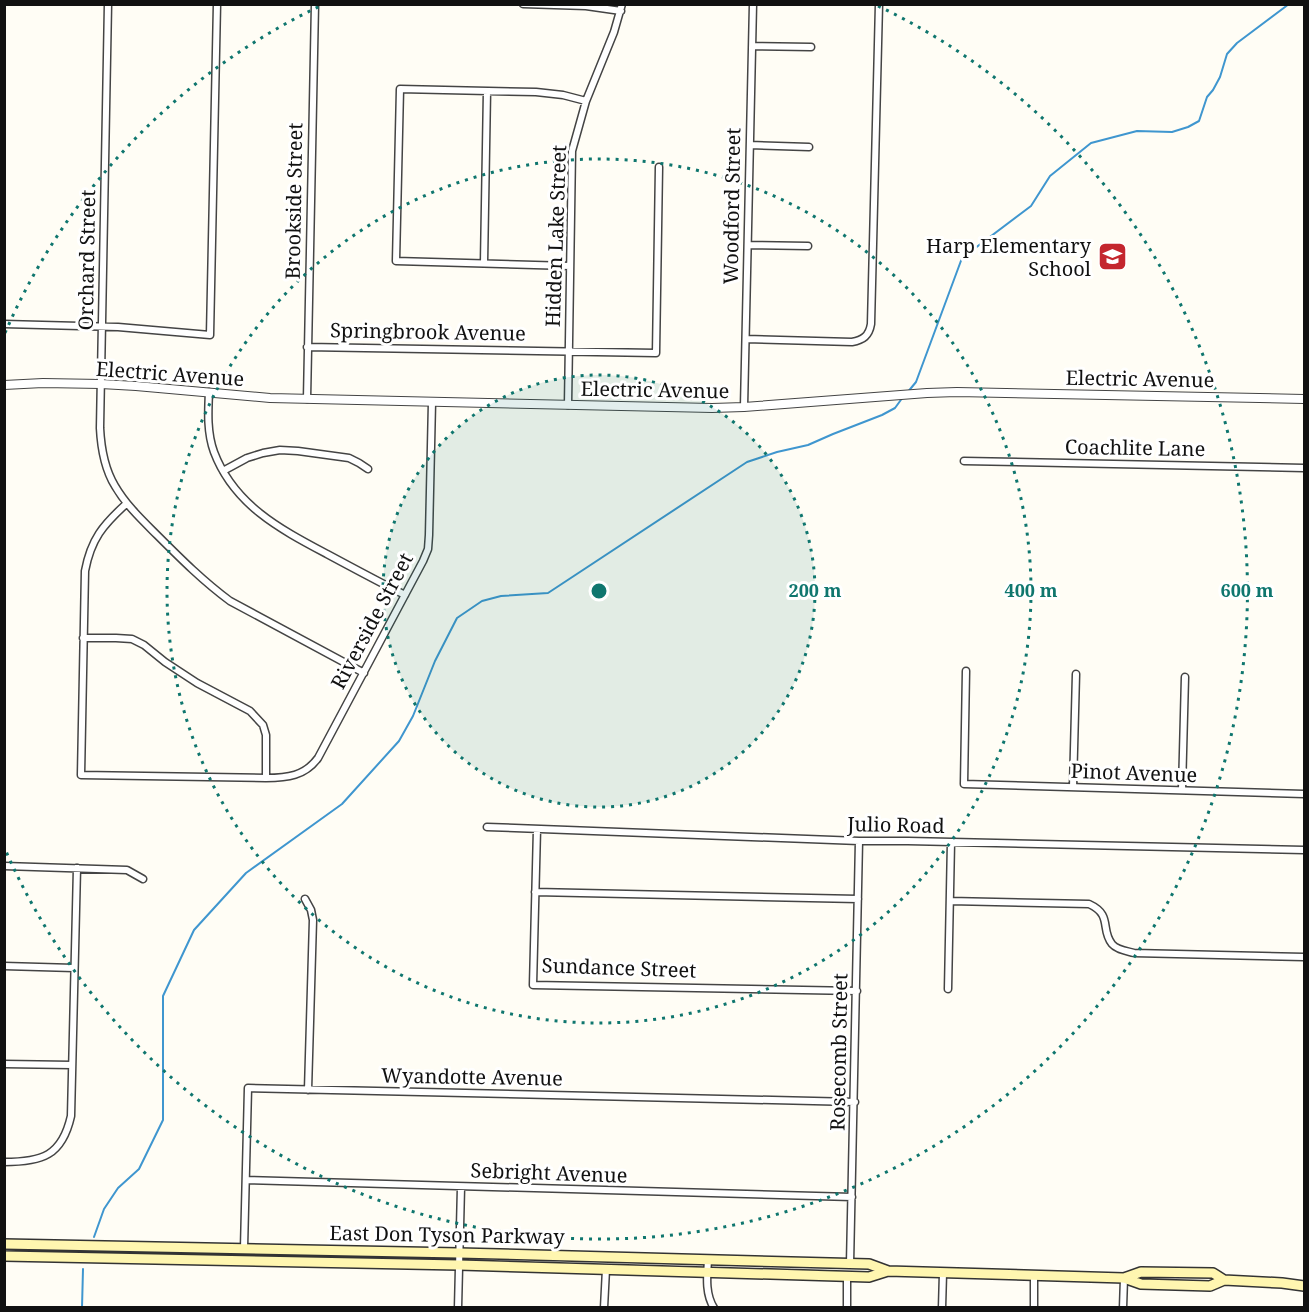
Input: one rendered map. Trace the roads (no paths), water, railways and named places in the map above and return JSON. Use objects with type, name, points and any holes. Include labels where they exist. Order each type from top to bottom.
[{"type":"main road","name":"East Don Tyson Parkway","points":[[4,1244],[869,1264],[888,1271],[1124,1278],[1141,1284],[1210,1286],[1224,1280],[1305,1286]]},
{"type":"main road","name":"East Don Tyson Parkway","points":[[4,1256],[459,1265],[869,1277],[888,1271]]},
{"type":"street","name":"Orchard Street","points":[[108,4],[100,428],[105,465],[126,504],[212,588],[230,601],[364,673]]},
{"type":"street","points":[[4,324],[134,328],[210,335],[217,4]]},
{"type":"street","name":"Brookside Street","points":[[307,399],[315,4]]},
{"type":"street","points":[[523,4],[621,8]]},
{"type":"street","name":"Woodford Street","points":[[744,407],[753,4]]},
{"type":"street","points":[[746,339],[852,342],[866,337],[870,331],[879,4]]},
{"type":"street","name":"Hidden Lake Street","points":[[568,405],[572,151],[585,101],[614,32],[621,8]]},
{"type":"street","points":[[752,46],[812,47]]},
{"type":"street","points":[[570,266],[396,261],[400,88],[536,92],[563,95],[585,101]]},
{"type":"street","points":[[484,263],[487,91]]},
{"type":"street","points":[[750,146],[809,147]]},
{"type":"street","name":"Springbrook Avenue","points":[[307,347],[656,353],[659,167]]},
{"type":"street","points":[[748,244],[808,246]]},
{"type":"street","name":"Electric Avenue","points":[[4,385],[43,382],[136,386],[270,398],[701,408],[957,392],[1305,399]]},
{"type":"street","points":[[209,392],[208,420],[213,451],[233,487],[249,505],[288,534],[405,596]]},
{"type":"street","name":"Riverside Street","points":[[266,778],[287,777],[305,771],[313,765],[423,561],[428,549],[429,535],[432,402]]},
{"type":"street","points":[[223,471],[247,458],[280,450],[348,458],[368,469]]},
{"type":"street","name":"Coachlite Lane","points":[[964,461],[1305,468]]},
{"type":"street","points":[[83,638],[132,639],[197,683],[250,711],[262,725],[266,735],[266,778],[81,775],[83,638],[85,571],[88,555],[96,538],[106,522],[126,504]]},
{"type":"street","name":"Pinot Avenue","points":[[966,671],[964,784],[1305,794]]},
{"type":"street","points":[[1073,788],[1076,674]]},
{"type":"street","points":[[1182,790],[1185,677]]},
{"type":"street","name":"Julio Road","points":[[487,827],[859,841],[1305,850]]},
{"type":"street","name":"Sundance Street","points":[[537,829],[533,985],[856,991]]},
{"type":"street","name":"Rosecomb Street","points":[[850,1264],[859,841]]},
{"type":"street","points":[[948,989],[951,842]]},
{"type":"street","points":[[4,866],[127,870],[143,879]]},
{"type":"street","points":[[4,1161],[27,1162],[44,1157],[58,1147],[68,1133],[71,1116],[77,868]]},
{"type":"street","points":[[535,892],[858,899]]},
{"type":"street","points":[[305,899],[313,920],[308,1090]]},
{"type":"street","points":[[950,901],[1089,904],[1097,908],[1104,916],[1112,944],[1119,949],[1134,953],[1305,957]]},
{"type":"street","points":[[4,966],[75,968]]},
{"type":"street","points":[[4,1064],[72,1065]]},
{"type":"street","name":"Wyandotte Avenue","points":[[244,1248],[248,1088],[855,1102]]},
{"type":"street","name":"Sebright Avenue","points":[[246,1180],[852,1197]]},
{"type":"street","points":[[458,1308],[461,1187]]},
{"type":"street","points":[[708,1260],[708,1294],[714,1308]]},
{"type":"street","points":[[604,1308],[606,1269]]},
{"type":"street","points":[[942,1308],[943,1273]]},
{"type":"street","points":[[1034,1275],[1034,1308]]},
{"type":"street","points":[[846,1308],[847,1276]]},
{"type":"street","points":[[1123,1308],[1124,1278]]},
{"type":"waterway","points":[[907,393],[916,382],[962,258],[1031,206],[1050,176],[1091,143],[1137,131],[1172,132],[1199,121],[1207,97],[1220,77],[1227,54],[1237,43],[1289,4]]},
{"type":"waterway","points":[[94,1237],[104,1209],[118,1188],[139,1169],[163,1120],[163,996],[194,930],[246,873],[342,804],[399,741],[413,716],[435,661],[457,618],[482,601],[501,596],[548,593],[747,462],[808,445],[882,415],[895,408],[903,397]]},
{"type":"waterway","points":[[82,1308],[83,1269]]},
{"type":"place","name":"Harp Elementary School","points":[[1112,257]]}]
